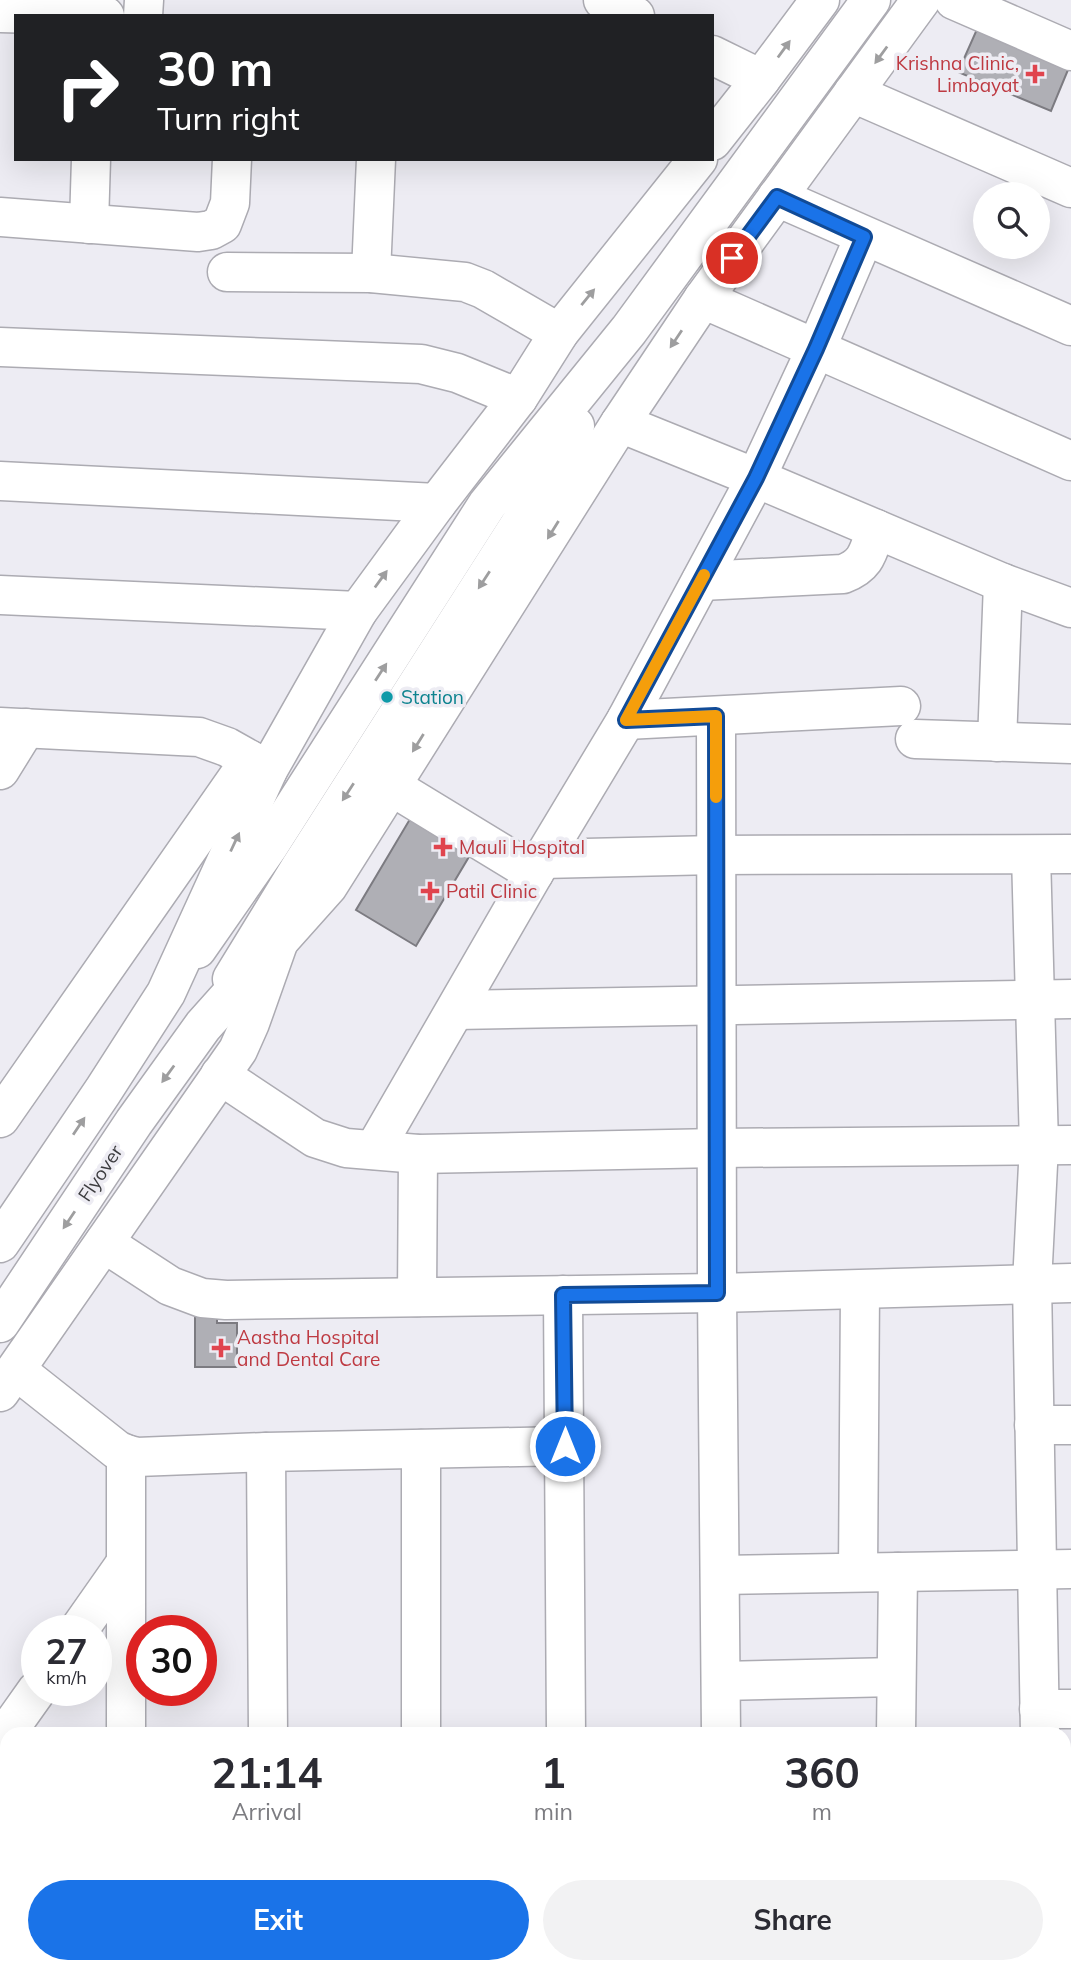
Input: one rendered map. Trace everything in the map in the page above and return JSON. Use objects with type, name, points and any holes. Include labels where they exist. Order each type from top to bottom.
[{"type":"street","points":[[603,0],[631,14]]},
{"type":"street","points":[[714,138],[820,0]]},
{"type":"street","points":[[0,1243],[166,993],[268,847],[488,505],[629,330],[871,0]]},
{"type":"street","points":[[203,1026],[328,886],[620,423],[703,299],[921,0]]},
{"type":"street","points":[[954,0],[1071,51]]},
{"type":"street","points":[[3,9],[69,14]]},
{"type":"street","points":[[714,56],[761,79]]},
{"type":"street","points":[[853,93],[1071,188]]},
{"type":"street","points":[[89,224],[91,161]]},
{"type":"street","points":[[0,217],[198,232],[211,230],[222,225],[230,203],[232,161]]},
{"type":"street","points":[[371,273],[376,161]]},
{"type":"street","points":[[0,1118],[259,765],[358,611],[517,398],[559,333],[696,161]]},
{"type":"street","points":[[777,197],[1071,326]]},
{"type":"street","points":[[374,1150],[538,866],[626,720],[701,581],[756,478],[864,237]]},
{"type":"street","points":[[227,272],[371,273],[465,282],[483,289],[559,333]]},
{"type":"street","points":[[703,299],[1071,461]]},
{"type":"street","points":[[203,1026],[300,868],[520,524],[629,330]]},
{"type":"street","points":[[0,347],[421,364],[457,373],[517,398]]},
{"type":"street","points":[[620,423],[1003,583],[1071,608]]},
{"type":"street","points":[[0,481],[437,503]]},
{"type":"street","points":[[701,581],[843,574],[862,564],[876,529]]},
{"type":"street","points":[[997,742],[1003,583]]},
{"type":"street","points":[[0,595],[358,611]]},
{"type":"street","points":[[626,720],[716,716],[908,722],[997,742],[1071,744]]},
{"type":"street","points":[[716,716],[721,1727]]},
{"type":"street","points":[[0,770],[13,727],[199,737],[227,747],[259,765]]},
{"type":"street","points":[[166,993],[259,765]]},
{"type":"street","points":[[391,786],[538,866],[716,855],[1071,854]]},
{"type":"street","points":[[1031,855],[1054,1000],[1055,1145],[1032,1283],[1053,1425],[1054,1569],[1050,1717]]},
{"type":"street","points":[[280,940],[238,1050],[8,1381],[117,1450],[146,1457],[565,1446]]},
{"type":"street","points":[[456,1010],[1054,1000]]},
{"type":"street","name":"Flyover","points":[[0,1323],[134,1122],[203,1026]]},
{"type":"street","points":[[220,1075],[314,1138],[346,1148],[418,1154],[1055,1145]]},
{"type":"street","points":[[417,1297],[418,1154]]},
{"type":"street","points":[[104,1243],[170,1286],[202,1298],[226,1300],[717,1293],[1071,1283]]},
{"type":"street","points":[[858,1572],[860,1290]]},
{"type":"street","points":[[563,1295],[566,1727]]},
{"type":"street","points":[[421,1449],[421,1727]]},
{"type":"street","points":[[266,1452],[268,1727]]},
{"type":"street","points":[[126,1454],[126,1727]]},
{"type":"street","points":[[89,1615],[125,1564]]},
{"type":"street","points":[[720,1575],[1054,1569]]},
{"type":"street","points":[[896,1727],[898,1572]]},
{"type":"street","points":[[722,1681],[896,1676]]},
{"type":"street","points":[[11,1727],[26,1706]]},
{"type":"building","points":[[978,27],[1070,65],[1051,111],[958,72]]},
{"type":"building","points":[[413,814],[473,850],[416,946],[356,910]]},
{"type":"building","points":[[195,1308],[217,1308],[217,1323],[237,1323],[237,1367],[195,1367]]},
{"type":"slow traffic","points":[[704,575],[626,720],[716,716],[716,797]]},
{"type":"place","name":"Krishna Clinic, Limbayat","points":[[1035,74]]},
{"type":"place","name":"Station","points":[[387,697]]},
{"type":"place","name":"Mauli Hospital","points":[[443,847]]},
{"type":"place","name":"Patil Clinic","points":[[430,891]]},
{"type":"place","name":"Aastha Hospital and Dental Care","points":[[221,1348]]},
{"type":"route","points":[[565,1446],[563,1295],[717,1293],[716,716],[626,720],[756,478],[864,237],[777,197],[732,258]]}]
